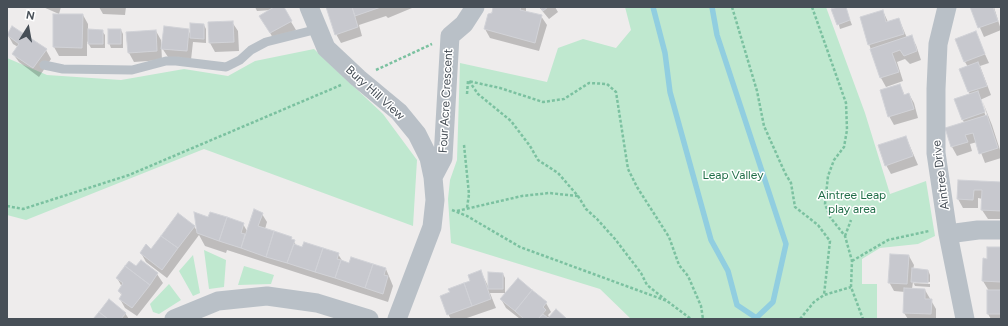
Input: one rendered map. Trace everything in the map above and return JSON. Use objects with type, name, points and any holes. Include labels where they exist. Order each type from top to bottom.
[{"type":"street","name":"Bury Hill View","points":[[309,7],[326,48],[358,78],[399,112],[417,134],[429,158],[433,177],[434,207],[432,227],[397,319]]},
{"type":"street","name":"Four Acre Crescent","points":[[433,177],[443,158],[450,36],[464,24],[475,7]]},
{"type":"street","name":"Aintree Drive","points":[[948,7],[938,44],[936,153],[948,230],[966,319]]},
{"type":"street","points":[[948,230],[1001,230]]},
{"type":"street","points":[[174,319],[218,301],[267,296],[317,303],[369,319]]},
{"type":"lane","points":[[44,65],[63,69],[132,70],[166,61],[176,61],[226,67],[240,60],[251,50],[266,42],[318,29]]},
{"type":"path","points":[[732,7],[757,91],[764,126],[791,183],[795,207],[818,225],[830,241],[824,295]]},
{"type":"path","points":[[812,7],[846,103],[846,136],[844,147],[834,160],[828,176],[825,204],[830,217],[844,236],[852,261],[851,287],[863,319]]},
{"type":"path","points":[[7,206],[23,209],[129,175],[358,78],[450,36]]},
{"type":"path","points":[[449,62],[468,81],[478,94],[511,121],[530,146],[538,160],[558,173],[578,196],[586,209],[615,239],[641,273],[647,285],[691,319]]},
{"type":"path","points":[[467,96],[468,81]]},
{"type":"path","points":[[468,81],[500,88],[543,102],[564,99],[589,83],[607,84],[616,92],[628,169],[636,187],[669,237],[679,265],[688,276],[701,306],[703,319]]},
{"type":"path","points":[[464,140],[469,194],[467,208]]},
{"type":"path","points":[[457,211],[522,196],[549,193],[578,196]]},
{"type":"path","points":[[434,207],[457,211],[520,247],[667,301]]},
{"type":"path","points":[[844,236],[851,220]]},
{"type":"path","points":[[852,261],[888,240],[948,230]]},
{"type":"path","points":[[800,319],[814,302],[824,295],[851,287]]},
{"type":"green space","name":"Leap Valley","points":[[625,7],[826,7],[865,113],[890,194],[926,181],[935,236],[918,244],[880,248],[862,259],[862,284],[877,284],[877,319],[631,319],[600,289],[451,243],[448,199],[450,180],[457,160],[460,63],[547,82],[558,48],[583,39],[616,48],[631,30]]},
{"type":"green space","points":[[314,49],[383,114],[417,160],[413,226],[204,149],[26,220],[7,215],[7,58],[47,75],[121,80],[184,69],[228,76],[255,61]]},
{"type":"green space","points":[[204,250],[226,260],[224,287],[209,289]]},
{"type":"green space","points":[[193,255],[200,293],[193,296],[179,271]]},
{"type":"green space","points":[[244,266],[274,275],[271,284],[238,285]]},
{"type":"green space","points":[[169,284],[181,300],[159,314],[153,312],[150,304]]},
{"type":"building","points":[[274,7],[284,7],[292,21],[270,33],[259,16]]},
{"type":"building","points":[[326,7],[352,7],[358,27],[335,35]]},
{"type":"building","points":[[352,7],[381,7],[355,16]]},
{"type":"building","points":[[493,7],[521,7],[520,10],[542,15],[535,43],[484,29],[488,14],[492,13]]},
{"type":"building","points":[[540,7],[548,7],[543,11]]},
{"type":"building","points":[[846,7],[850,20],[837,25],[831,9]]},
{"type":"building","points":[[970,7],[993,7],[998,21],[978,28]]},
{"type":"building","points":[[883,10],[886,22],[899,18],[904,34],[868,45],[860,17]]},
{"type":"building","points":[[53,14],[83,14],[82,48],[53,47]]},
{"type":"building","points":[[233,21],[234,42],[209,43],[208,22]]},
{"type":"building","points":[[190,23],[204,24],[204,39],[190,38]]},
{"type":"building","points":[[12,26],[47,49],[33,68],[12,54],[19,44],[7,35]]},
{"type":"building","points":[[164,26],[189,29],[187,51],[161,49]]},
{"type":"building","points":[[88,29],[103,30],[103,44],[88,44]]},
{"type":"building","points":[[108,29],[121,29],[121,44],[108,44]]},
{"type":"building","points":[[156,30],[157,51],[128,53],[126,32]]},
{"type":"building","points":[[976,31],[985,54],[964,62],[955,39]]},
{"type":"building","points":[[912,35],[917,51],[904,56],[900,50],[892,53],[899,72],[880,78],[870,49]]},
{"type":"building","points":[[978,62],[987,86],[968,92],[959,69]]},
{"type":"building","points":[[900,84],[904,95],[909,93],[914,109],[888,117],[880,90]]},
{"type":"building","points":[[978,91],[985,112],[962,120],[954,99]]},
{"type":"building","points":[[987,115],[998,148],[979,154],[973,133],[965,135],[968,142],[951,147],[945,128]]},
{"type":"building","points":[[906,136],[913,156],[885,166],[878,145]]},
{"type":"building","points":[[958,180],[1001,182],[1001,211],[981,210],[982,190],[974,190],[973,200],[957,199]]},
{"type":"building","points":[[254,209],[263,213],[258,226],[274,231],[266,257],[241,248]]},
{"type":"building","points":[[194,212],[208,217],[210,212],[227,217],[219,241],[197,233]]},
{"type":"building","points":[[178,213],[195,226],[178,248],[161,236]]},
{"type":"building","points":[[227,217],[244,223],[241,233],[245,234],[241,248],[219,241]]},
{"type":"building","points":[[274,231],[292,237],[291,239],[295,240],[287,263],[266,257]]},
{"type":"building","points":[[161,236],[178,248],[162,270],[140,253],[146,244],[151,249]]},
{"type":"building","points":[[304,242],[323,248],[315,272],[287,263],[294,244],[302,247]]},
{"type":"building","points":[[987,247],[1001,247],[1001,282],[982,281],[983,258],[987,259]]},
{"type":"building","points":[[323,248],[339,253],[337,259],[341,260],[335,278],[315,272]]},
{"type":"building","points":[[890,254],[909,255],[907,284],[888,283]]},
{"type":"building","points":[[351,257],[373,264],[365,288],[335,278],[341,260],[349,263]]},
{"type":"building","points":[[141,260],[158,273],[150,285],[125,266],[129,261],[136,266]]},
{"type":"building","points":[[373,264],[386,268],[384,275],[388,276],[383,294],[365,288]]},
{"type":"building","points":[[125,266],[150,285],[132,308],[119,299],[122,294],[118,291],[123,283],[116,278]]},
{"type":"building","points":[[912,268],[928,270],[928,283],[911,282]]},
{"type":"building","points":[[481,270],[491,299],[472,306],[464,283],[470,281],[468,275]]},
{"type":"building","points":[[488,272],[503,273],[503,289],[488,289]]},
{"type":"building","points":[[518,278],[532,290],[515,311],[500,299]]},
{"type":"building","points":[[464,283],[472,306],[447,315],[440,296],[450,292],[448,289]]},
{"type":"building","points":[[904,288],[925,289],[925,299],[932,299],[931,314],[903,313]]},
{"type":"building","points":[[532,290],[547,302],[543,307],[546,310],[538,319],[524,319],[515,311]]},
{"type":"building","points":[[987,290],[1001,290],[1001,314],[987,314]]},
{"type":"building","points":[[109,299],[126,313],[121,319],[108,319],[99,312]]},
{"type":"building","points":[[556,309],[567,319],[538,319],[543,314],[548,318]]},
{"type":"building","points":[[99,312],[108,319],[93,319]]},
{"type":"waterway","points":[[653,7],[665,53],[670,92],[711,240],[728,271],[737,305],[755,317]]},
{"type":"waterway","points":[[712,7],[717,35],[786,244],[773,302],[755,319]]},
{"type":"park label","name":"Aintree Leap play area","points":[[852,202]]}]
